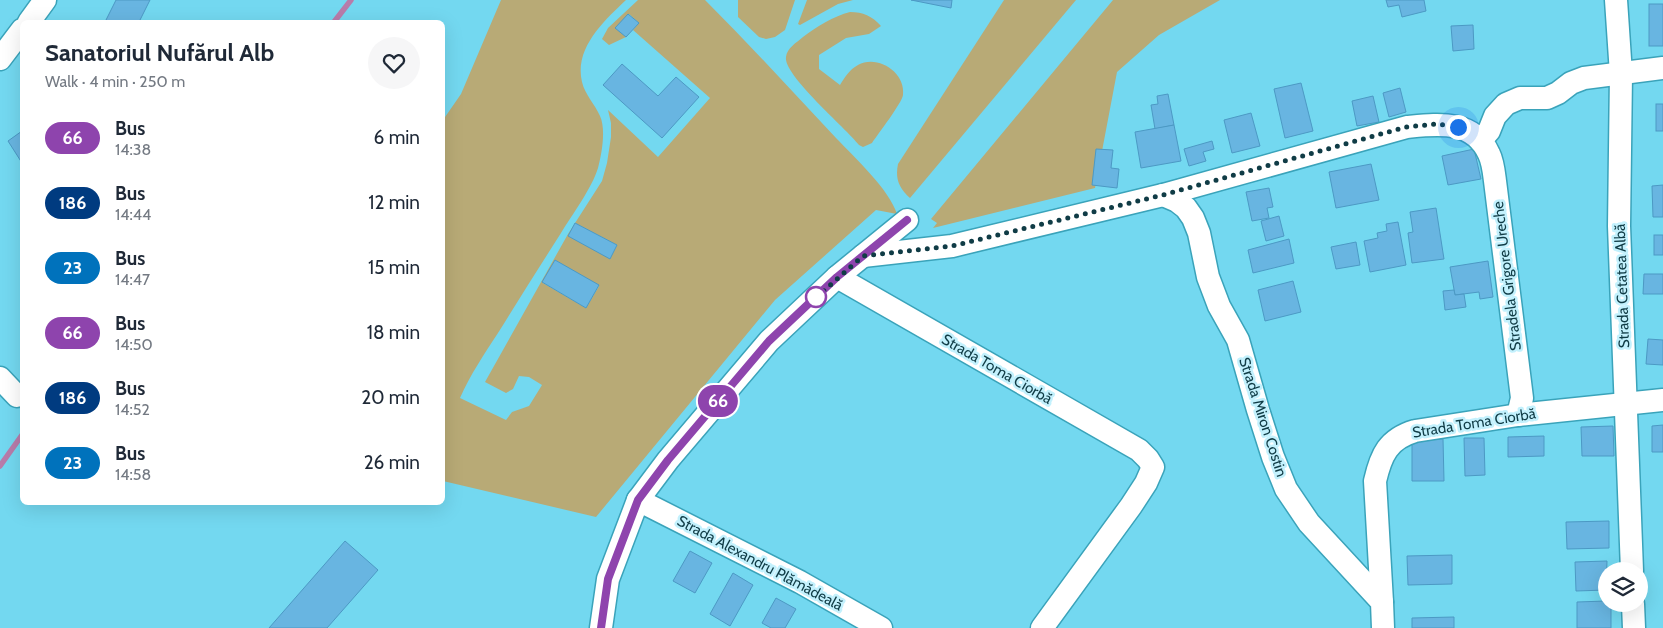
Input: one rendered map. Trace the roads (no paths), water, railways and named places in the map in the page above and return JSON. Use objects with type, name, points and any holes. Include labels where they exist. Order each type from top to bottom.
[{"type":"street","points":[[30,20],[45,0]]},
{"type":"street","name":"Strada Cetatea Albă","points":[[1616,0],[1621,74],[1619,226],[1632,562]]},
{"type":"street","points":[[0,59],[20,33]]},
{"type":"street","points":[[863,256],[952,246],[1163,195],[1406,127],[1437,124],[1458,127],[1470,131],[1481,140],[1488,131],[1495,116],[1506,104],[1520,98],[1547,98],[1558,93],[1571,83],[1584,78],[1663,68]]},
{"type":"street","name":"Stradela Grigore Ureche","points":[[1481,140],[1490,155],[1495,181],[1522,398],[1518,415]]},
{"type":"street","name":"Strada Miron Costin","points":[[1163,195],[1177,201],[1194,218],[1199,232],[1208,277],[1219,306],[1238,340],[1258,410],[1286,489],[1309,523],[1382,602]]},
{"type":"street","points":[[601,628],[608,579],[638,500],[668,460],[769,341],[837,277],[907,220]]},
{"type":"street","name":"Strada Toma Ciorbă","points":[[837,277],[1139,450],[1153,467],[1146,484],[1131,506],[1042,628]]},
{"type":"street","points":[[0,378],[17,396]]},
{"type":"street","name":"Strada Toma Ciorbă","points":[[1382,602],[1374,481],[1379,463],[1389,446],[1401,436],[1415,431],[1518,415],[1663,400]]},
{"type":"street","name":"Strada Alexandru Plămădeală","points":[[638,500],[800,582],[881,628]]},
{"type":"street","points":[[1382,602],[1383,628]]},
{"type":"street","points":[[1633,612],[1634,628]]},
{"type":"waterway","points":[[336,20],[351,0]]},
{"type":"waterway","points":[[0,466],[20,438]]}]
